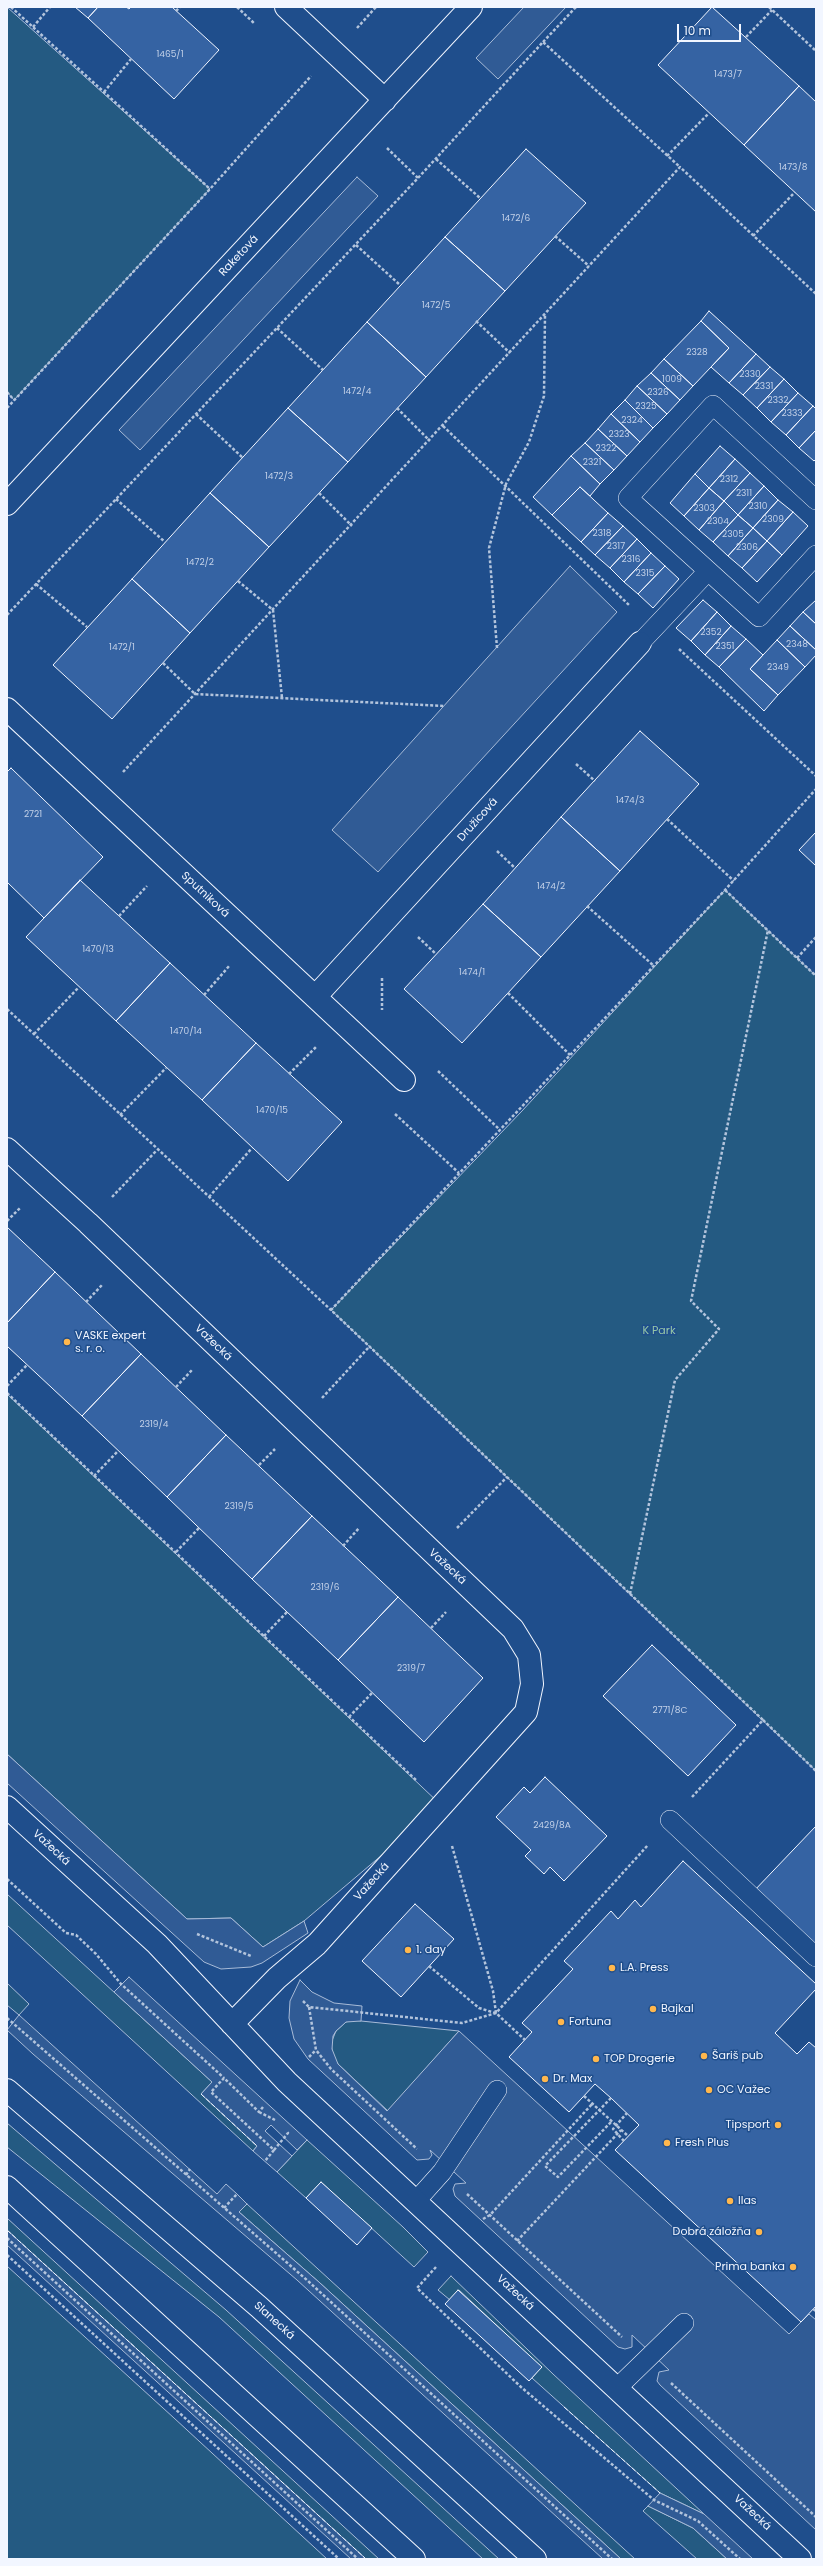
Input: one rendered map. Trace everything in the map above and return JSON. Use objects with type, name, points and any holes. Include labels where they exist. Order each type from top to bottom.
[{"type":"street","points":[[286,7],[385,100]]},
{"type":"street","name":"Raketová","points":[[7,504],[471,7]]},
{"type":"street","name":"Družicová","points":[[316,997],[647,636]]},
{"type":"street","name":"Sputniková","points":[[7,709],[404,1080]]},
{"type":"street","name":"Važecká","points":[[7,1149],[88,1222],[431,1553],[514,1629],[529,1655],[532,1684],[526,1712],[317,1944],[278,1978],[232,2024]]},
{"type":"street","name":"Važecká","points":[[7,1807],[157,1944],[287,2082],[800,2559]]},
{"type":"street","name":"Slanecká","points":[[7,2090],[260,2307],[535,2559]]},
{"type":"street","points":[[7,2187],[414,2559]]},
{"type":"lane","points":[[816,500],[713,405],[628,498],[759,617],[816,555]]},
{"type":"lane","points":[[647,636],[708,571]]},
{"type":"lane","points":[[670,1820],[816,1957]]},
{"type":"lane","points":[[416,2201],[442,2172],[497,2090]]},
{"type":"lane","points":[[617,2388],[645,2359],[684,2323]]},
{"type":"path","points":[[11,7],[210,189]]},
{"type":"path","points":[[33,27],[50,7]]},
{"type":"path","points":[[176,11],[180,7]]},
{"type":"path","points":[[7,408],[376,7]]},
{"type":"path","points":[[7,615],[356,245],[576,7]]},
{"type":"path","points":[[769,7],[816,51]]},
{"type":"path","points":[[746,37],[772,10]]},
{"type":"path","points":[[543,42],[816,294]]},
{"type":"path","points":[[104,92],[131,59]]},
{"type":"path","points":[[667,156],[709,113]]},
{"type":"path","points":[[436,159],[480,198]]},
{"type":"path","points":[[100,797],[352,526],[680,168]]},
{"type":"path","points":[[753,236],[795,192]]},
{"type":"path","points":[[555,236],[589,266]]},
{"type":"path","points":[[356,245],[400,285]]},
{"type":"path","points":[[497,648],[488,548],[506,484],[529,442],[544,396],[545,314]]},
{"type":"path","points":[[476,321],[510,353]]},
{"type":"path","points":[[277,328],[323,370]]},
{"type":"path","points":[[7,392],[14,400]]},
{"type":"path","points":[[397,408],[430,441]]},
{"type":"path","points":[[196,414],[242,458]]},
{"type":"path","points":[[443,426],[506,484],[647,636]]},
{"type":"path","points":[[319,493],[352,526]]},
{"type":"path","points":[[116,499],[165,542]]},
{"type":"path","points":[[238,581],[273,610],[282,698]]},
{"type":"path","points":[[36,584],[87,627]]},
{"type":"path","points":[[674,643],[816,776]]},
{"type":"path","points":[[163,663],[195,694],[445,706]]},
{"type":"path","points":[[573,762],[595,781]]},
{"type":"path","points":[[331,1310],[734,881],[816,789]]},
{"type":"path","points":[[667,819],[734,881]]},
{"type":"path","points":[[494,848],[515,868]]},
{"type":"path","points":[[143,880],[154,890]]},
{"type":"path","points":[[119,916],[148,885]]},
{"type":"path","points":[[725,890],[816,976]]},
{"type":"path","points":[[587,906],[654,966]]},
{"type":"path","points":[[630,1594],[675,1380],[719,1329],[691,1301],[768,930]]},
{"type":"path","points":[[414,934],[436,954]]},
{"type":"path","points":[[797,958],[816,937]]},
{"type":"path","points":[[204,995],[232,963]]},
{"type":"path","points":[[382,976],[380,982],[382,1010],[385,1015]]},
{"type":"path","points":[[34,1034],[79,987]]},
{"type":"path","points":[[508,993],[570,1055]]},
{"type":"path","points":[[7,1009],[331,1310],[816,1771]]},
{"type":"path","points":[[289,1074],[319,1043]]},
{"type":"path","points":[[120,1115],[166,1068]]},
{"type":"path","points":[[436,1070],[500,1130]]},
{"type":"path","points":[[389,1108],[459,1173]]},
{"type":"path","points":[[208,1197],[252,1148]]},
{"type":"path","points":[[7,1221],[23,1205],[19,1201]]},
{"type":"path","points":[[86,1302],[105,1283],[99,1278]]},
{"type":"path","points":[[188,1363],[199,1374]]},
{"type":"path","points":[[7,1386],[27,1365]]},
{"type":"path","points":[[176,1387],[194,1368]]},
{"type":"path","points":[[7,1393],[441,1805],[493,1990],[496,2013]]},
{"type":"path","points":[[271,1442],[282,1452]]},
{"type":"path","points":[[259,1466],[277,1447]]},
{"type":"path","points":[[94,1476],[118,1451]]},
{"type":"path","points":[[431,1553],[507,1477]]},
{"type":"path","points":[[343,1546],[361,1526],[356,1521]]},
{"type":"path","points":[[176,1552],[199,1528]]},
{"type":"path","points":[[431,1628],[449,1609]]},
{"type":"path","points":[[264,1636],[287,1612]]},
{"type":"path","points":[[349,1717],[372,1693]]},
{"type":"path","points":[[194,1932],[256,1958],[309,2007],[462,2023],[496,2013],[670,1820],[763,1720]]},
{"type":"path","points":[[7,1879],[66,1933],[76,1936],[96,1954],[121,1984],[259,2112],[279,2124]]},
{"type":"path","points":[[429,1966],[479,2008],[496,2013],[525,2040]]},
{"type":"path","points":[[309,2007],[316,2050],[331,2069],[816,2517]]},
{"type":"path","points":[[7,2018],[308,2281],[612,2559]]},
{"type":"path","points":[[224,2078],[211,2092],[274,2150]]},
{"type":"path","points":[[584,2096],[628,2136]]},
{"type":"path","points":[[611,2098],[545,2166],[558,2178],[612,2121]]},
{"type":"path","points":[[259,2112],[266,2103]]},
{"type":"path","points":[[490,2215],[593,2103]]},
{"type":"path","points":[[624,2141],[613,2129],[627,2114]]},
{"type":"path","points":[[265,2161],[288,2133],[284,2129]]},
{"type":"path","points":[[517,2241],[621,2130]]},
{"type":"path","points":[[186,2175],[190,2169]]},
{"type":"path","points":[[224,2208],[237,2194]]},
{"type":"path","points":[[7,2238],[358,2559]]},
{"type":"path","points":[[7,2255],[339,2559]]},
{"type":"path","points":[[433,2271],[417,2288],[521,2387],[654,2500],[698,2521],[740,2559]]},
{"type":"green space","points":[[7,7],[210,189],[14,400],[7,392]]},
{"type":"green space","name":"K Park","points":[[725,890],[816,976],[816,1771],[331,1310],[522,1111]]},
{"type":"green space","points":[[7,1394],[441,1805],[304,1921],[263,1947],[231,1918],[187,1919],[7,1754]]},
{"type":"green space","points":[[7,1894],[212,2082],[201,2094],[257,2146],[253,2151],[7,1925]]},
{"type":"green space","points":[[7,1983],[29,2004],[19,2015],[7,2005]]},
{"type":"green space","points":[[353,2020],[459,2031],[388,2111],[338,2064],[333,2056],[331,2043],[336,2031],[346,2022]]},
{"type":"green space","points":[[7,2123],[226,2310],[499,2559],[483,2559],[219,2317],[7,2147]]},
{"type":"green space","points":[[307,2140],[403,2227],[428,2252],[414,2267],[321,2182],[306,2198],[277,2172]]},
{"type":"green space","points":[[247,2204],[635,2559],[621,2559],[320,2283],[239,2212]]},
{"type":"green space","points":[[7,2218],[379,2559],[366,2559],[7,2230]]},
{"type":"green space","points":[[7,2266],[174,2418],[327,2559],[7,2559]]},
{"type":"green space","points":[[451,2276],[553,2374],[704,2514],[660,2493],[532,2378],[541,2367],[459,2290],[450,2300],[438,2290]]},
{"type":"green space","points":[[648,2506],[693,2528],[727,2559],[697,2559],[643,2511]]},
{"type":"shaded area","points":[[524,7],[566,7],[498,79],[476,58]]},
{"type":"shaded area","points":[[357,177],[378,196],[140,450],[119,430]]},
{"type":"shaded area","points":[[570,566],[617,612],[378,872],[332,830]]},
{"type":"shaded area","points":[[7,1754],[187,1919],[231,1918],[263,1947],[304,1921],[308,1933],[262,1963],[251,1967],[221,1969],[204,1962],[7,1783]]},
{"type":"shaded area","points":[[129,1977],[307,2140],[297,2150],[271,2125],[265,2131],[292,2156],[277,2172],[253,2151],[257,2146],[201,2094],[212,2082],[114,1992]]},
{"type":"shaded area","points":[[300,1980],[312,1992],[334,2003],[362,2006],[361,2021],[346,2022],[336,2031],[333,2036],[332,2049],[338,2064],[387,2111],[459,2031],[789,2334],[809,2314],[816,2320],[816,2530],[660,2385],[657,2381],[659,2372],[669,2370],[632,2335],[632,2347],[625,2349],[618,2347],[455,2196],[453,2189],[455,2184],[466,2183],[430,2150],[432,2155],[429,2159],[417,2160],[308,2059],[294,2039],[289,2018],[290,2001]]},
{"type":"shaded area","points":[[19,2015],[217,2194],[226,2184],[247,2204],[239,2212],[320,2283],[621,2559],[603,2559],[297,2280],[33,2054],[7,2030]]},
{"type":"shaded area","points":[[7,2230],[366,2559],[351,2559],[7,2245]]},
{"type":"shaded area","points":[[660,2493],[704,2514],[753,2559],[727,2559],[693,2528],[648,2506]]},
{"type":"building","points":[[75,7],[98,7],[88,18]]},
{"type":"building","points":[[98,7],[126,7],[129,9],[131,7],[172,7],[219,50],[174,99],[88,18]]},
{"type":"building","points":[[712,7],[799,86],[744,145],[658,65]]},
{"type":"building","points":[[799,86],[816,102],[816,212],[744,145]]},
{"type":"building","points":[[526,149],[586,203],[505,291],[445,237]]},
{"type":"building","points":[[445,237],[505,291],[426,377],[367,322]]},
{"type":"building","points":[[709,311],[756,354],[729,383],[711,367],[729,348],[701,321]]},
{"type":"building","points":[[701,321],[729,348],[693,386],[664,359]]},
{"type":"building","points":[[367,322],[426,377],[348,462],[288,408]]},
{"type":"building","points":[[756,354],[770,367],[743,395],[729,383]]},
{"type":"building","points":[[664,359],[693,386],[680,400],[651,373]]},
{"type":"building","points":[[770,367],[784,379],[757,408],[743,395]]},
{"type":"building","points":[[651,373],[680,400],[667,414],[637,386]]},
{"type":"building","points":[[784,379],[798,393],[771,422],[757,408]]},
{"type":"building","points":[[637,386],[667,414],[653,428],[625,400]]},
{"type":"building","points":[[798,393],[813,406],[786,435],[771,422]]},
{"type":"building","points":[[625,400],[653,428],[640,442],[611,414]]},
{"type":"building","points":[[813,406],[816,409],[816,430],[799,448],[786,435]]},
{"type":"building","points":[[288,408],[348,462],[269,547],[210,493]]},
{"type":"building","points":[[611,414],[640,442],[627,456],[598,429]]},
{"type":"building","points":[[598,429],[627,456],[614,470],[585,443]]},
{"type":"building","points":[[816,430],[816,459],[814,461],[799,448]]},
{"type":"building","points":[[585,443],[614,470],[600,484],[571,456]]},
{"type":"building","points":[[720,446],[735,459],[709,488],[695,474]]},
{"type":"building","points":[[571,456],[600,484],[590,496],[580,487],[552,515],[533,497]]},
{"type":"building","points":[[735,459],[750,473],[724,501],[709,488]]},
{"type":"building","points":[[750,473],[764,486],[738,515],[724,501]]},
{"type":"building","points":[[695,474],[709,488],[684,516],[670,503]]},
{"type":"building","points":[[764,486],[778,500],[753,528],[738,515]]},
{"type":"building","points":[[580,487],[608,513],[581,542],[552,515]]},
{"type":"building","points":[[709,488],[724,501],[699,530],[684,516]]},
{"type":"building","points":[[210,493],[269,547],[190,633],[132,579]]},
{"type":"building","points":[[778,500],[793,512],[767,541],[753,528]]},
{"type":"building","points":[[724,501],[738,515],[713,542],[699,530]]},
{"type":"building","points":[[793,512],[808,526],[782,555],[767,541]]},
{"type":"building","points":[[608,513],[623,526],[595,555],[581,542]]},
{"type":"building","points":[[738,515],[753,528],[728,556],[713,542]]},
{"type":"building","points":[[623,526],[637,539],[610,568],[595,555]]},
{"type":"building","points":[[753,528],[767,541],[742,568],[728,556]]},
{"type":"building","points":[[637,539],[651,553],[624,582],[610,568]]},
{"type":"building","points":[[767,541],[782,555],[757,582],[742,568]]},
{"type":"building","points":[[651,553],[665,566],[638,594],[624,582]]},
{"type":"building","points":[[665,566],[679,579],[653,608],[638,594]]},
{"type":"building","points":[[132,579],[190,633],[112,719],[53,665]]},
{"type":"building","points":[[703,600],[717,612],[691,641],[676,628]]},
{"type":"building","points":[[816,600],[816,624],[803,612]]},
{"type":"building","points":[[717,612],[731,626],[705,655],[691,641]]},
{"type":"building","points":[[803,612],[816,624],[816,650],[790,626]]},
{"type":"building","points":[[731,626],[746,639],[719,667],[705,655]]},
{"type":"building","points":[[790,626],[816,650],[816,655],[805,667],[777,640]]},
{"type":"building","points":[[746,639],[763,655],[750,669],[778,695],[764,711],[719,667]]},
{"type":"building","points":[[777,640],[805,667],[778,695],[750,669]]},
{"type":"building","points":[[640,731],[699,784],[620,871],[561,817]]},
{"type":"building","points":[[11,768],[103,857],[44,918],[7,882],[7,772]]},
{"type":"building","points":[[561,817],[620,871],[541,957],[483,904]]},
{"type":"building","points":[[816,832],[816,866],[799,850]]},
{"type":"building","points":[[80,880],[170,963],[116,1021],[26,937]]},
{"type":"building","points":[[483,904],[541,957],[462,1043],[404,989]]},
{"type":"building","points":[[170,963],[256,1043],[202,1100],[116,1021]]},
{"type":"building","points":[[256,1043],[342,1122],[288,1181],[202,1100]]},
{"type":"building","points":[[7,1227],[55,1272],[7,1323]]},
{"type":"building","points":[[55,1272],[141,1354],[82,1416],[7,1346],[7,1323]]},
{"type":"building","points":[[141,1354],[226,1435],[167,1497],[82,1416]]},
{"type":"building","points":[[226,1435],[312,1516],[252,1579],[167,1497]]},
{"type":"building","points":[[312,1516],[398,1597],[338,1660],[252,1579]]},
{"type":"building","points":[[398,1597],[483,1678],[424,1742],[338,1660]]},
{"type":"building","points":[[652,1645],[736,1725],[688,1776],[603,1696]]},
{"type":"building","points":[[545,1777],[607,1836],[564,1881],[550,1867],[544,1874],[525,1856],[531,1850],[496,1817],[524,1787],[530,1793]]},
{"type":"building","points":[[816,1826],[816,1954],[752,1893]]},
{"type":"building","name":"OC Važec","points":[[683,1861],[816,1984],[816,1989],[775,2033],[797,2054],[809,2042],[816,2048],[816,2306],[801,2322],[615,2150],[639,2125],[611,2098],[595,2084],[569,2112],[509,2057],[532,2032],[522,2023],[573,1969],[564,1961],[611,1911],[618,1919],[635,1900],[641,1907]]},
{"type":"building","name":"1. day","points":[[415,1904],[454,1939],[401,1997],[362,1961]]},
{"type":"building","points":[[321,2182],[372,2228],[357,2245],[306,2198]]},
{"type":"building","points":[[458,2290],[542,2367],[529,2381],[445,2304]]},
{"type":"fence","points":[[201,2094],[257,2146]]},
{"type":"fence","points":[[7,2230],[366,2559]]},
{"type":"fence","points":[[564,2407],[660,2493]]},
{"type":"place","name":"VASKE expert s. r. o.","points":[[67,1342]]},
{"type":"place","name":"1. day","points":[[408,1950]]},
{"type":"place","name":"L.A. Press","points":[[612,1968]]},
{"type":"place","name":"Bajkal","points":[[653,2009]]},
{"type":"place","name":"Fortuna","points":[[561,2022]]},
{"type":"place","name":"Šariš pub","points":[[704,2056]]},
{"type":"place","name":"TOP Drogerie","points":[[596,2059]]},
{"type":"place","name":"Dr. Max","points":[[545,2079]]},
{"type":"place","name":"OC Važec","points":[[709,2090]]},
{"type":"place","name":"Tipsport","points":[[778,2125]]},
{"type":"place","name":"Fresh Plus","points":[[667,2143]]},
{"type":"place","name":"Ilas","points":[[730,2201]]},
{"type":"place","name":"Dobrá záložňa","points":[[759,2232]]},
{"type":"place","name":"Prima banka","points":[[793,2267]]}]
